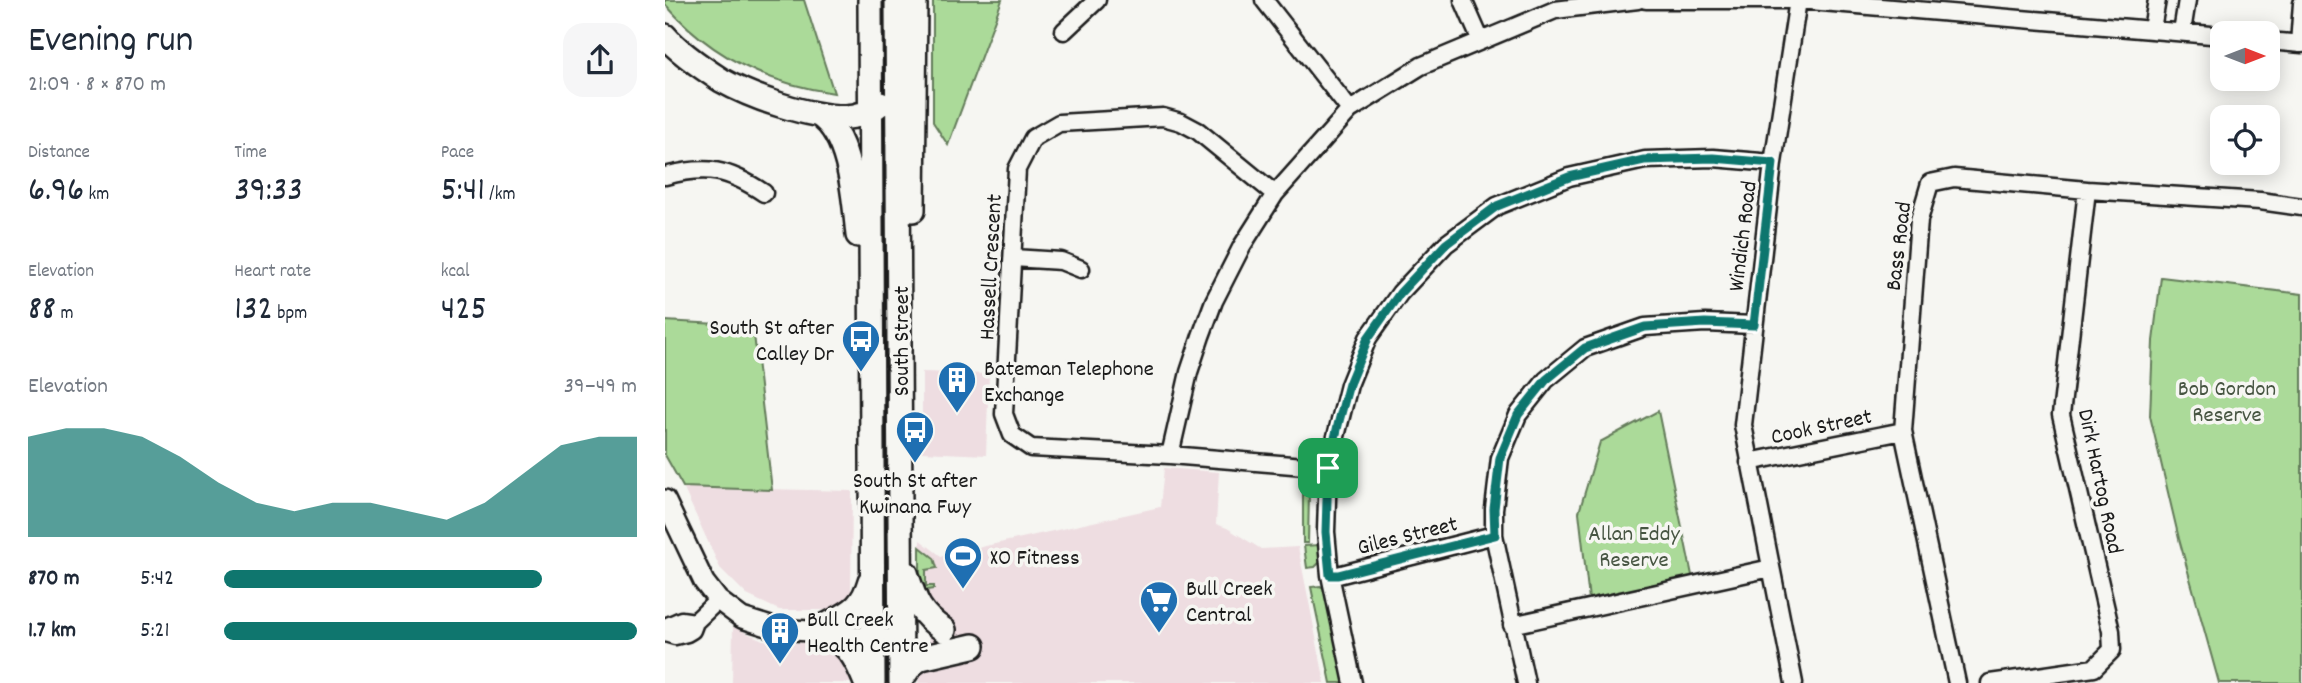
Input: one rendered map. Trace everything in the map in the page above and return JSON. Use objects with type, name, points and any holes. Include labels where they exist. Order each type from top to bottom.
[{"type":"highway","name":"South Street","points":[[870,0],[873,683]]},
{"type":"highway","name":"South Street","points":[[897,0],[901,682]]},
{"type":"highway","points":[[900,347],[912,255],[915,0]]},
{"type":"highway","points":[[665,36],[721,79],[755,95],[819,114],[846,117],[860,115],[888,96],[897,82]]},
{"type":"highway","points":[[819,114],[831,122],[839,138],[853,191],[859,242],[873,285]]},
{"type":"highway","points":[[873,429],[885,419],[893,420],[900,426]]},
{"type":"highway","points":[[901,557],[915,600],[922,612],[928,620],[944,629]]},
{"type":"highway","points":[[866,683],[859,663],[851,652],[841,642],[821,631],[853,611],[863,601],[873,572]]},
{"type":"highway","points":[[901,682],[911,665],[921,658],[973,646]]},
{"type":"main road","points":[[665,500],[704,582],[718,600],[742,618],[777,629],[901,633]]},
{"type":"street","points":[[1064,31],[1097,0]]},
{"type":"street","points":[[1264,0],[1350,110]]},
{"type":"street","points":[[1463,0],[1481,41]]},
{"type":"street","points":[[1170,455],[1189,372],[1215,301],[1242,246],[1275,194],[1350,110],[1421,66],[1555,10],[1596,2],[1638,0]]},
{"type":"street","points":[[1646,0],[1798,1],[2210,35]]},
{"type":"street","points":[[2153,29],[2157,0]]},
{"type":"street","points":[[2182,32],[2187,0]]},
{"type":"street","name":"Windich Road","points":[[1794,683],[1743,425],[1773,163],[1798,1]]},
{"type":"street","points":[[2280,42],[2300,44],[2302,2]]},
{"type":"street","name":"Hassell Crescent","points":[[1275,194],[1198,131],[1163,117],[1059,123],[1033,138],[1017,169],[1004,414],[1012,435],[1031,448],[1170,455],[1328,468]]},
{"type":"street","points":[[1353,683],[1330,575],[1326,532],[1328,468],[1349,384],[1368,338],[1400,293],[1446,244],[1497,206],[1569,177],[1644,160],[1713,158],[1773,163]]},
{"type":"street","points":[[665,176],[699,169],[723,172],[742,178],[764,193]]},
{"type":"street","name":"Bass Road","points":[[1957,683],[1902,431],[1919,220],[1930,183],[1954,178],[2260,201],[2302,207]]},
{"type":"street","name":"Dirk Hartog Road","points":[[1990,683],[2094,668],[2112,650],[2111,631],[2061,415],[2087,190]]},
{"type":"street","points":[[1013,258],[1061,261],[1081,269]]},
{"type":"street","points":[[1526,683],[1495,535],[1494,509],[1500,458],[1518,415],[1546,380],[1585,348],[1645,327],[1705,323],[1754,325]]},
{"type":"street","name":"Cook Street","points":[[1749,463],[1902,431]]},
{"type":"street","name":"Giles Street","points":[[1330,575],[1495,535]]},
{"type":"street","points":[[1512,625],[1771,568]]},
{"type":"street","points":[[665,633],[682,635],[692,630],[695,622],[718,600]]},
{"type":"street","points":[[665,626],[681,620],[695,622]]},
{"type":"shaded area","points":[[922,372],[989,374],[986,455],[922,452]]},
{"type":"shaded area","name":"Bull Creek Central","points":[[1164,468],[1219,472],[1216,524],[1261,549],[1298,547],[1325,683],[918,683],[921,670],[930,663],[929,615],[920,588],[920,540],[941,556],[1160,507]]},
{"type":"shaded area","points":[[683,487],[852,491],[851,598],[834,610],[779,610],[747,595],[720,568]]},
{"type":"shaded area","points":[[733,627],[763,640],[827,647],[837,652],[847,664],[851,683],[732,683]]},
{"type":"green space","points":[[665,0],[804,0],[834,93],[786,83],[741,65],[701,39],[665,4]]},
{"type":"green space","points":[[933,0],[1002,0],[948,145],[933,122]]},
{"type":"green space","name":"Bob Gordon Reserve","points":[[2161,277],[2302,294],[2302,683],[2219,683],[2179,539],[2150,416],[2153,341]]},
{"type":"green space","points":[[665,321],[753,326],[772,490],[683,487],[665,455]]},
{"type":"green space","name":"Allan Eddy Reserve","points":[[1658,411],[1694,585],[1590,608],[1579,512],[1600,442]]},
{"type":"green space","points":[[1303,493],[1309,493],[1308,543],[1303,543]]},
{"type":"green space","points":[[1319,545],[1320,562],[1315,567],[1307,568],[1304,546]]},
{"type":"green space","points":[[920,547],[934,558],[937,568],[926,570],[926,586],[934,586],[934,589],[927,590],[930,606],[920,589]]},
{"type":"green space","points":[[1320,586],[1326,589],[1347,683],[1331,683],[1311,587]]},
{"type":"place","name":"South St after Calley Dr","points":[[861,373]]},
{"type":"place","name":"Bateman Telephone Exchange","points":[[957,414]]},
{"type":"place","name":"South St after Kwinana Fwy","points":[[915,464]]},
{"type":"place","name":"XO Fitness","points":[[963,590]]},
{"type":"place","name":"Bull Creek Central","points":[[1159,634]]},
{"type":"place","name":"Bull Creek Health Centre","points":[[780,665]]},
{"type":"route","points":[[1713,158],[1773,163],[1754,325],[1705,323],[1645,327],[1585,348],[1546,380],[1518,415],[1500,458],[1494,509],[1495,535],[1330,575],[1326,532],[1328,468],[1349,384],[1368,338],[1400,293],[1446,244],[1497,206],[1569,177],[1644,160],[1713,158]]}]
